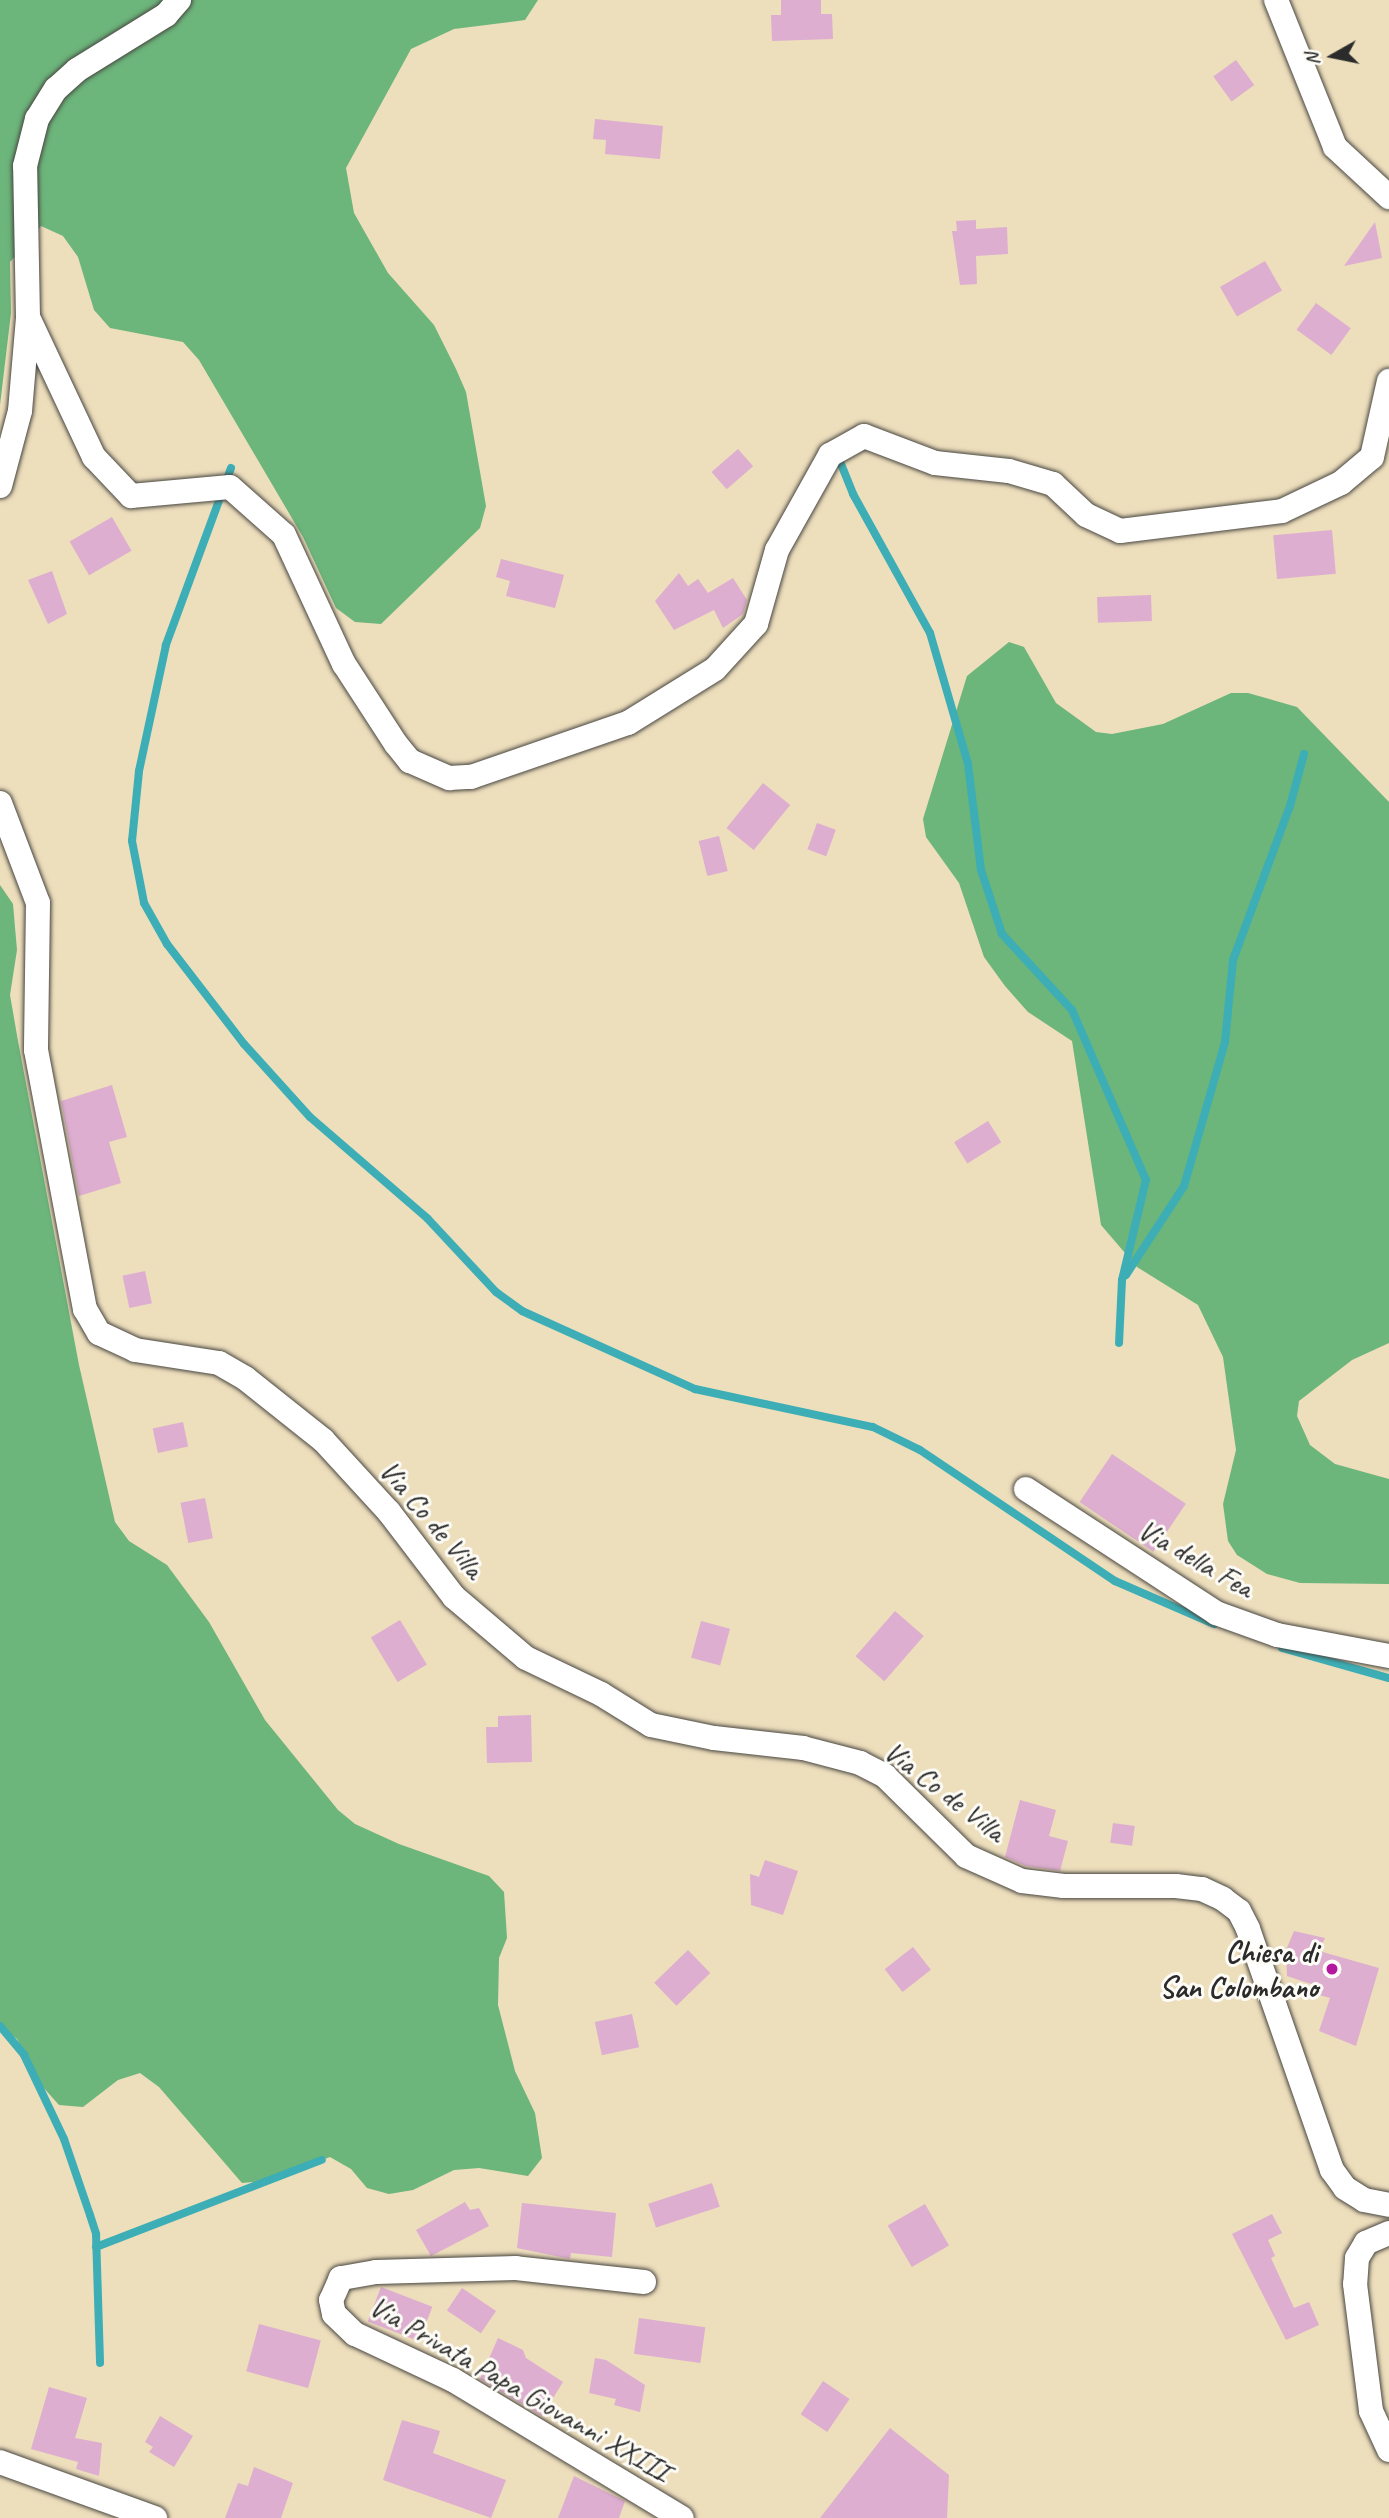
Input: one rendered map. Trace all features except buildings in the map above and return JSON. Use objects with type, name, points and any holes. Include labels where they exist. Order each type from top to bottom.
[{"type":"street","points":[[0,486],[20,411],[28,317],[25,166],[37,119],[56,89],[77,70],[166,15],[179,0]]},
{"type":"street","points":[[1276,0],[1335,147],[1389,197]]},
{"type":"street","points":[[28,317],[94,457],[131,496],[230,487],[284,535],[344,664],[396,744],[419,767],[449,778],[471,777],[628,723],[715,669],[756,624],[777,550],[830,455],[864,436],[935,463],[1009,471],[1053,484],[1086,515],[1121,519],[1282,511],[1341,483],[1372,457],[1389,381]]},
{"type":"street","name":"Via Co de Villa","points":[[0,803],[38,903],[36,1050],[85,1309],[99,1333],[135,1350],[219,1363],[245,1378],[323,1440],[389,1512],[454,1597],[526,1658],[601,1694],[651,1725],[714,1738],[803,1748],[860,1763],[885,1776],[966,1856],[1022,1881],[1064,1886],[1176,1886],[1202,1889],[1223,1899],[1239,1911],[1248,1930],[1332,2170],[1345,2188],[1364,2200],[1389,2204]]},
{"type":"street","name":"Via della Fea","points":[[1026,1489],[1216,1613],[1277,1635],[1389,1656]]},
{"type":"street","points":[[1389,2234],[1366,2242],[1357,2258],[1355,2284],[1371,2411],[1389,2450]]},
{"type":"street","name":"Via Privata Papa Giovanni XXIII","points":[[644,2282],[516,2268],[376,2272],[341,2277],[331,2300],[334,2314],[355,2334],[453,2380],[682,2518]]},
{"type":"street","points":[[0,2462],[155,2518]]},
{"type":"green space","points":[[0,0],[538,0],[525,20],[454,29],[411,49],[346,168],[354,213],[388,273],[434,325],[466,392],[486,506],[480,528],[381,624],[355,622],[336,608],[303,537],[199,360],[183,342],[110,328],[94,310],[78,257],[63,236],[41,226],[10,262],[11,313],[0,405]]},
{"type":"green space","points":[[1009,642],[1024,647],[1056,703],[1096,732],[1112,734],[1163,724],[1231,693],[1248,693],[1297,707],[1389,802],[1389,1343],[1352,1360],[1299,1401],[1297,1416],[1310,1445],[1335,1464],[1389,1479],[1389,1584],[1300,1583],[1267,1574],[1237,1555],[1228,1541],[1223,1504],[1236,1450],[1223,1357],[1198,1305],[1137,1267],[1101,1225],[1072,1041],[1028,1012],[984,957],[959,883],[926,837],[923,819],[967,676]]},
{"type":"green space","points":[[0,885],[13,904],[17,950],[10,995],[18,1041],[79,1365],[115,1522],[129,1541],[167,1565],[209,1622],[265,1720],[338,1810],[355,1824],[399,1844],[489,1876],[504,1892],[507,1938],[499,1958],[498,2005],[515,2071],[535,2113],[542,2158],[528,2176],[479,2168],[454,2170],[413,2190],[389,2194],[367,2188],[351,2169],[330,2157],[265,2181],[242,2183],[159,2087],[140,2073],[118,2080],[83,2107],[59,2105],[42,2086],[17,2039],[0,2025]]},
{"type":"waterway","points":[[839,459],[853,494],[930,633],[968,764],[981,870],[1002,934],[1072,1010],[1146,1180],[1122,1280],[1119,1343]]},
{"type":"waterway","points":[[231,468],[166,645],[139,771],[132,841],[144,903],[167,944],[244,1044],[310,1117],[427,1218],[496,1292],[522,1311],[695,1389],[873,1427],[920,1450],[1115,1581],[1214,1624]]},
{"type":"waterway","points":[[1126,1275],[1184,1186],[1225,1042],[1233,960],[1290,806],[1304,754]]},
{"type":"waterway","points":[[1282,1648],[1389,1678]]},
{"type":"waterway","points":[[0,2026],[24,2055],[64,2139],[96,2234],[100,2363]]},
{"type":"waterway","points":[[96,2247],[322,2160]]},
{"type":"place","name":"Chiesa di San Colombano","points":[[1332,1969]]}]
